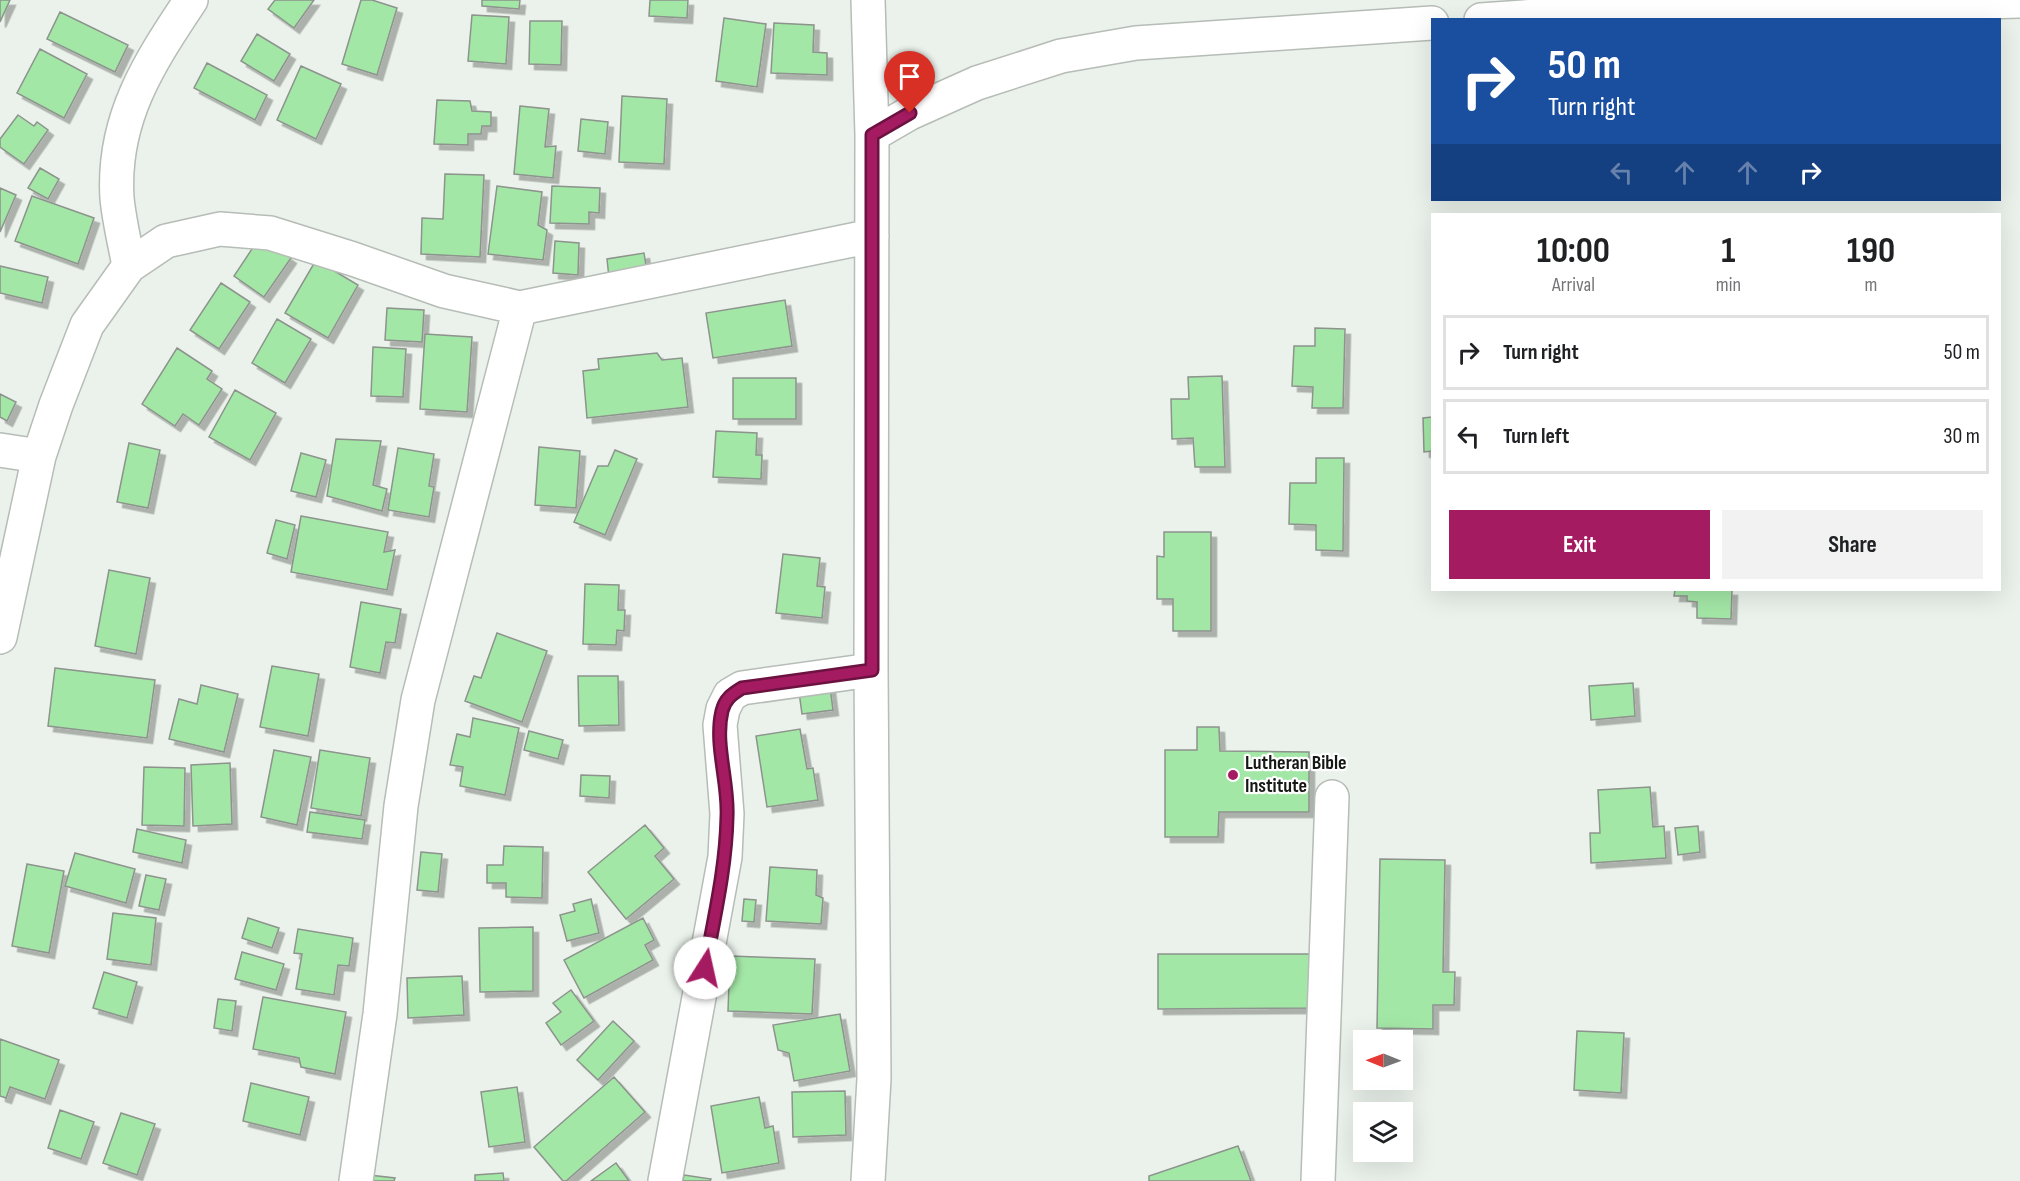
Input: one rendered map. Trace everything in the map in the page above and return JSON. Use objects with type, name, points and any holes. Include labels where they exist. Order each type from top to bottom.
[{"type":"street","points":[[129,266],[117,199],[118,161],[124,123],[137,90],[166,37],[191,0]]},
{"type":"street","points":[[868,0],[872,135],[874,1079],[868,1181]]},
{"type":"street","points":[[1509,18],[1564,14],[2020,1]]},
{"type":"street","points":[[872,135],[910,113],[978,83],[1061,56],[1136,43],[1431,23]]},
{"type":"street","points":[[0,637],[39,456],[87,325],[129,266],[166,241],[220,229],[270,233],[444,291],[520,308],[872,236]]},
{"type":"street","points":[[356,1181],[381,1014],[401,806],[418,700],[520,308]]},
{"type":"street","points":[[0,450],[39,456]]},
{"type":"street","points":[[665,1181],[725,857],[728,814],[720,725],[723,708],[730,695],[742,688],[872,670]]},
{"type":"street","points":[[1318,1181],[1332,797]]},
{"type":"building","points":[[0,0],[10,0],[0,22]]},
{"type":"building","points":[[275,0],[314,0],[294,28],[268,9]]},
{"type":"building","points":[[361,0],[372,0],[397,8],[377,75],[342,64]]},
{"type":"building","points":[[482,0],[520,0],[519,9],[482,6]]},
{"type":"building","points":[[650,0],[688,0],[687,18],[649,16]]},
{"type":"building","points":[[60,12],[128,45],[115,72],[47,39]]},
{"type":"building","points":[[472,15],[509,17],[506,64],[468,61]]},
{"type":"building","points":[[724,18],[766,24],[757,87],[716,81]]},
{"type":"building","points":[[530,21],[562,21],[561,65],[529,64]]},
{"type":"building","points":[[774,23],[814,25],[813,52],[827,53],[827,75],[771,73]]},
{"type":"building","points":[[257,34],[290,54],[274,81],[241,61]]},
{"type":"building","points":[[40,49],[87,74],[64,118],[17,93]]},
{"type":"building","points":[[904,58],[924,59],[923,86],[903,85]]},
{"type":"building","points":[[207,63],[267,95],[255,120],[194,88]]},
{"type":"building","points":[[301,66],[341,84],[316,139],[277,120]]},
{"type":"building","points":[[622,96],[667,99],[664,164],[619,162]]},
{"type":"building","points":[[437,100],[470,101],[472,111],[491,112],[491,126],[482,126],[481,134],[468,134],[468,145],[434,144]]},
{"type":"building","points":[[520,106],[549,109],[545,147],[556,146],[553,178],[514,174]]},
{"type":"building","points":[[18,115],[34,126],[37,122],[48,130],[24,164],[0,147],[0,139]]},
{"type":"building","points":[[581,119],[608,122],[605,154],[578,151]]},
{"type":"building","points":[[40,168],[59,179],[48,199],[28,188]]},
{"type":"building","points":[[445,174],[484,175],[480,257],[421,254],[422,218],[443,219]]},
{"type":"building","points":[[497,186],[542,192],[538,225],[547,230],[543,260],[488,254]]},
{"type":"building","points":[[552,186],[600,188],[599,213],[589,212],[589,224],[550,223]]},
{"type":"building","points":[[0,188],[16,195],[0,232]]},
{"type":"building","points":[[32,196],[94,218],[78,264],[15,241]]},
{"type":"building","points":[[260,237],[291,258],[264,297],[234,276]]},
{"type":"building","points":[[555,241],[579,243],[578,275],[553,273]]},
{"type":"building","points":[[644,253],[647,272],[609,278],[607,259]]},
{"type":"building","points":[[316,260],[358,285],[328,338],[285,313]]},
{"type":"building","points":[[0,266],[48,277],[42,303],[0,293]]},
{"type":"building","points":[[221,283],[250,302],[219,349],[190,330]]},
{"type":"building","points":[[785,300],[792,346],[713,358],[706,313]]},
{"type":"building","points":[[387,308],[424,310],[422,342],[385,340]]},
{"type":"building","points":[[277,319],[311,339],[285,383],[252,363]]},
{"type":"building","points":[[1315,328],[1345,329],[1343,408],[1312,408],[1313,387],[1292,386],[1294,346],[1315,346]]},
{"type":"building","points":[[425,334],[472,337],[467,412],[420,409]]},
{"type":"building","points":[[373,347],[406,349],[403,397],[371,396]]},
{"type":"building","points":[[177,348],[212,371],[207,379],[222,389],[199,425],[183,414],[175,426],[142,404]]},
{"type":"building","points":[[657,353],[662,360],[682,358],[688,407],[587,418],[583,371],[599,369],[598,359]]},
{"type":"building","points":[[1222,376],[1225,467],[1195,467],[1193,438],[1172,439],[1171,399],[1189,399],[1188,377]]},
{"type":"building","points":[[733,378],[796,378],[796,419],[733,419]]},
{"type":"building","points":[[235,390],[276,413],[250,460],[209,437]]},
{"type":"building","points":[[0,394],[16,402],[7,421],[0,417]]},
{"type":"building","points":[[1431,417],[1431,451],[1424,452],[1423,418]]},
{"type":"building","points":[[716,431],[757,433],[756,455],[762,455],[761,479],[713,477]]},
{"type":"building","points":[[336,439],[381,441],[373,485],[387,489],[382,511],[327,496]]},
{"type":"building","points":[[129,443],[160,450],[148,508],[117,502]]},
{"type":"building","points":[[539,447],[580,451],[576,508],[535,505]]},
{"type":"building","points":[[398,448],[434,454],[429,486],[434,487],[429,517],[388,510]]},
{"type":"building","points":[[615,450],[637,459],[605,535],[574,522],[598,466],[608,466]]},
{"type":"building","points":[[301,453],[326,460],[316,497],[291,491]]},
{"type":"building","points":[[1316,458],[1344,458],[1343,551],[1316,550],[1316,525],[1289,524],[1290,483],[1316,483]]},
{"type":"building","points":[[301,516],[388,532],[384,552],[395,550],[387,590],[291,572]]},
{"type":"building","points":[[276,520],[295,525],[287,559],[267,553]]},
{"type":"building","points":[[1164,532],[1211,532],[1211,631],[1173,631],[1173,599],[1157,599],[1157,556],[1164,557]]},
{"type":"building","points":[[783,554],[820,558],[817,586],[825,587],[822,618],[776,613]]},
{"type":"building","points":[[109,570],[150,578],[136,654],[95,646]]},
{"type":"building","points":[[585,584],[619,585],[618,610],[625,610],[624,631],[617,630],[616,645],[583,644]]},
{"type":"building","points":[[1675,591],[1732,591],[1731,619],[1697,618],[1697,602],[1687,601],[1687,596],[1674,596]]},
{"type":"building","points":[[361,602],[401,609],[395,643],[386,642],[380,673],[350,667]]},
{"type":"building","points":[[497,633],[547,651],[522,722],[465,701],[474,676],[481,678]]},
{"type":"building","points":[[272,666],[319,674],[308,736],[260,727]]},
{"type":"building","points":[[55,668],[155,680],[147,738],[48,726]]},
{"type":"building","points":[[578,676],[618,676],[619,725],[579,726]]},
{"type":"building","points":[[1633,683],[1635,716],[1591,720],[1589,686]]},
{"type":"building","points":[[201,685],[238,694],[224,752],[169,739],[179,699],[197,704]]},
{"type":"building","points":[[830,687],[833,710],[802,714],[799,692]]},
{"type":"building","points":[[473,718],[519,728],[505,795],[460,786],[463,767],[450,765],[457,734],[470,737]]},
{"type":"building","points":[[1197,727],[1219,727],[1220,751],[1309,752],[1309,812],[1219,812],[1218,837],[1165,837],[1165,750],[1197,750]]},
{"type":"building","points":[[800,729],[807,769],[813,768],[818,800],[767,807],[756,736]]},
{"type":"building","points":[[529,731],[563,740],[558,759],[524,750]]},
{"type":"building","points":[[274,750],[311,757],[297,825],[261,817]]},
{"type":"building","points":[[320,750],[370,758],[361,816],[311,808]]},
{"type":"building","points":[[230,763],[232,824],[193,826],[191,765]]},
{"type":"building","points":[[144,767],[185,768],[184,826],[142,825]]},
{"type":"building","points":[[581,775],[610,776],[609,798],[580,796]]},
{"type":"building","points":[[1650,787],[1653,827],[1664,826],[1666,858],[1591,863],[1590,833],[1600,833],[1598,790]]},
{"type":"building","points":[[310,812],[365,820],[362,839],[307,832]]},
{"type":"building","points":[[645,825],[664,848],[655,856],[674,879],[626,919],[588,872]]},
{"type":"building","points":[[1698,826],[1700,852],[1678,855],[1675,828]]},
{"type":"building","points":[[137,829],[186,840],[182,863],[133,852]]},
{"type":"building","points":[[504,846],[543,847],[542,898],[506,897],[506,883],[487,883],[487,865],[503,865]]},
{"type":"building","points":[[421,852],[442,854],[438,892],[417,890]]},
{"type":"building","points":[[75,853],[135,869],[126,903],[65,886]]},
{"type":"building","points":[[1380,859],[1445,860],[1443,972],[1455,972],[1454,1005],[1433,1005],[1433,1029],[1377,1028]]},
{"type":"building","points":[[27,864],[64,871],[49,953],[12,946]]},
{"type":"building","points":[[770,867],[817,870],[816,895],[823,898],[821,924],[766,921]]},
{"type":"building","points":[[146,875],[166,879],[159,910],[139,906]]},
{"type":"building","points":[[591,899],[599,933],[567,941],[560,915],[575,911],[573,904]]},
{"type":"building","points":[[744,899],[756,900],[754,922],[742,921]]},
{"type":"building","points":[[113,913],[156,918],[151,965],[107,959]]},
{"type":"building","points":[[248,918],[279,928],[272,948],[242,938]]},
{"type":"building","points":[[643,918],[654,940],[645,945],[653,960],[584,998],[564,960]]},
{"type":"building","points":[[533,927],[533,991],[480,992],[479,928]]},
{"type":"building","points":[[298,929],[353,938],[349,966],[338,965],[334,995],[296,989],[302,954],[294,953]]},
{"type":"building","points":[[242,952],[284,964],[276,990],[235,979]]},
{"type":"building","points":[[1158,954],[1313,954],[1313,1008],[1158,1009]]},
{"type":"building","points":[[730,956],[815,959],[812,1014],[728,1011]]},
{"type":"building","points":[[104,972],[137,982],[127,1018],[93,1008]]},
{"type":"building","points":[[462,976],[464,1015],[408,1018],[407,978]]},
{"type":"building","points":[[571,990],[594,1021],[561,1045],[546,1023],[561,1012],[553,1003]]},
{"type":"building","points":[[263,997],[346,1012],[335,1074],[301,1067],[299,1058],[253,1049]]},
{"type":"building","points":[[218,999],[236,1001],[232,1031],[214,1028]]},
{"type":"building","points":[[840,1014],[850,1071],[794,1081],[789,1053],[778,1050],[773,1025]]},
{"type":"building","points":[[613,1021],[634,1041],[598,1080],[577,1060]]},
{"type":"building","points":[[1577,1031],[1624,1033],[1621,1093],[1574,1090]]},
{"type":"building","points":[[0,1039],[59,1060],[45,1099],[10,1087],[6,1098],[0,1096]]},
{"type":"building","points":[[614,1077],[645,1112],[566,1181],[563,1181],[534,1147]]},
{"type":"building","points":[[251,1083],[309,1097],[300,1135],[243,1121]]},
{"type":"building","points":[[517,1087],[525,1142],[489,1147],[481,1092]]},
{"type":"building","points":[[845,1091],[846,1135],[793,1137],[792,1092]]},
{"type":"building","points":[[759,1097],[765,1128],[773,1126],[779,1163],[722,1173],[711,1106]]},
{"type":"building","points":[[60,1110],[94,1122],[81,1159],[48,1148]]},
{"type":"building","points":[[121,1113],[155,1124],[137,1175],[103,1163]]},
{"type":"building","points":[[1238,1146],[1251,1181],[1149,1181],[1149,1176]]},
{"type":"building","points":[[616,1163],[629,1181],[591,1181]]},
{"type":"building","points":[[503,1173],[504,1181],[475,1181],[475,1175]]},
{"type":"building","points":[[369,1175],[395,1178],[394,1181],[368,1181]]},
{"type":"building","points":[[684,1175],[711,1179],[710,1181],[683,1181]]},
{"type":"place","name":"Lutheran Bible Institute","points":[[1233,775]]},
{"type":"route","points":[[705,968],[725,857],[728,814],[720,725],[723,708],[730,695],[742,688],[872,670],[872,135],[910,113]]}]
